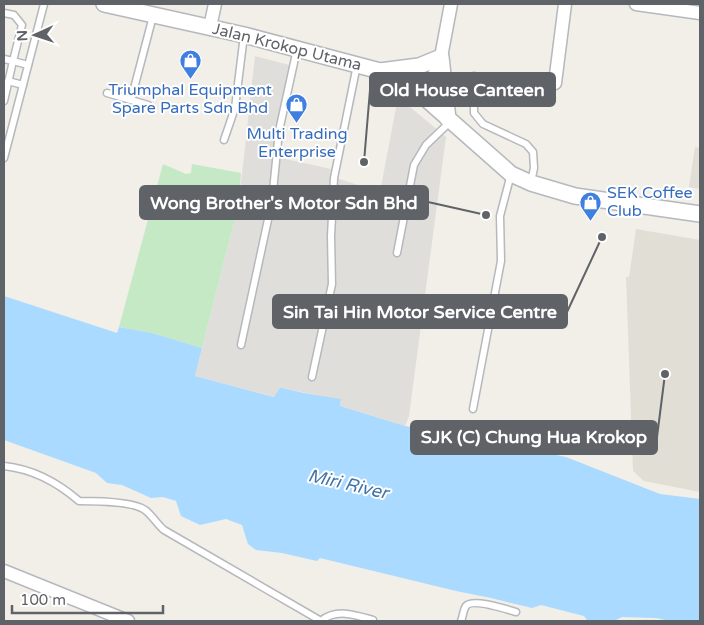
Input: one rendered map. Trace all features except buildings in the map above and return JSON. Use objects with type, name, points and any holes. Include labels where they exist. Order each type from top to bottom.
[{"type":"street","name":"Jalan Krokop Utama","points":[[104,4],[244,35],[380,71],[425,98],[511,174],[531,183],[575,196],[700,214]]},
{"type":"street","points":[[210,27],[215,4]]},
{"type":"street","points":[[425,98],[441,57],[451,4]]},
{"type":"street","points":[[555,83],[565,4]]},
{"type":"street","points":[[636,4],[661,6],[700,13]]},
{"type":"street","points":[[380,71],[419,66],[441,57]]},
{"type":"street","points":[[441,57],[449,120]]},
{"type":"street","points":[[4,571],[128,621]]},
{"type":"lane","points":[[4,158],[44,4]]},
{"type":"lane","points":[[4,13],[14,15],[22,25],[4,101]]},
{"type":"lane","points":[[131,100],[154,16]]},
{"type":"lane","points":[[224,140],[235,108],[244,35]]},
{"type":"lane","points":[[241,345],[270,209],[279,131],[297,49]]},
{"type":"lane","points":[[4,59],[28,66]]},
{"type":"lane","points":[[312,378],[332,284],[331,236],[334,178],[357,64]]},
{"type":"lane","points":[[474,76],[474,113],[483,124],[526,144],[533,152],[534,168],[531,183]]},
{"type":"lane","points":[[8,81],[23,85]]},
{"type":"lane","points":[[106,93],[148,105]]},
{"type":"lane","points":[[397,253],[414,165],[426,145],[449,120]]},
{"type":"lane","points":[[473,409],[501,261],[500,216],[511,174]]},
{"type":"lane","points":[[4,466],[18,468],[47,479],[64,488],[79,501],[98,501],[138,506],[145,510],[164,530],[321,621],[328,615],[340,613],[375,621]]},
{"type":"lane","points":[[461,621],[466,606],[470,603],[479,603],[516,612]]},
{"type":"shaded area","points":[[255,56],[297,67],[277,157],[331,169],[330,176],[380,192],[398,97],[446,137],[409,416],[405,426],[340,406],[341,400],[282,388],[280,388],[275,397],[195,376],[239,202]]},
{"type":"shaded area","points":[[695,147],[700,148],[700,189],[689,187]]},
{"type":"shaded area","points":[[636,229],[700,240],[700,492],[644,481],[633,471],[626,277],[629,277]]},
{"type":"green space","points":[[163,164],[186,174],[191,173],[192,164],[241,173],[239,202],[202,348],[152,333],[119,327]]},
{"type":"water","name":"Miri River","points":[[4,296],[117,333],[119,327],[152,333],[202,348],[195,376],[274,397],[282,388],[341,399],[340,406],[405,426],[566,457],[660,494],[700,499],[700,621],[670,621],[656,618],[622,617],[614,621],[593,621],[587,620],[584,616],[541,605],[532,608],[320,558],[317,561],[282,553],[256,550],[248,544],[242,525],[226,519],[200,525],[181,516],[176,501],[163,497],[151,498],[122,485],[107,483],[96,473],[4,440]]},
{"type":"place","name":"Triumphal Equipment Spare Parts Sdn Bhd","points":[[190,80]]},
{"type":"place","name":"Multi Trading Enterprise","points":[[297,124]]},
{"type":"place","name":"Old House Canteen","points":[[364,162]]},
{"type":"place","name":"Wong Brother's Motor Sdn Bhd","points":[[486,215]]},
{"type":"place","name":"SEK Coffee Club","points":[[591,221]]},
{"type":"place","name":"Sin Tai Hin Motor Service Centre","points":[[602,237]]},
{"type":"place","name":"SJK (C) Chung Hua Krokop","points":[[665,374]]}]
